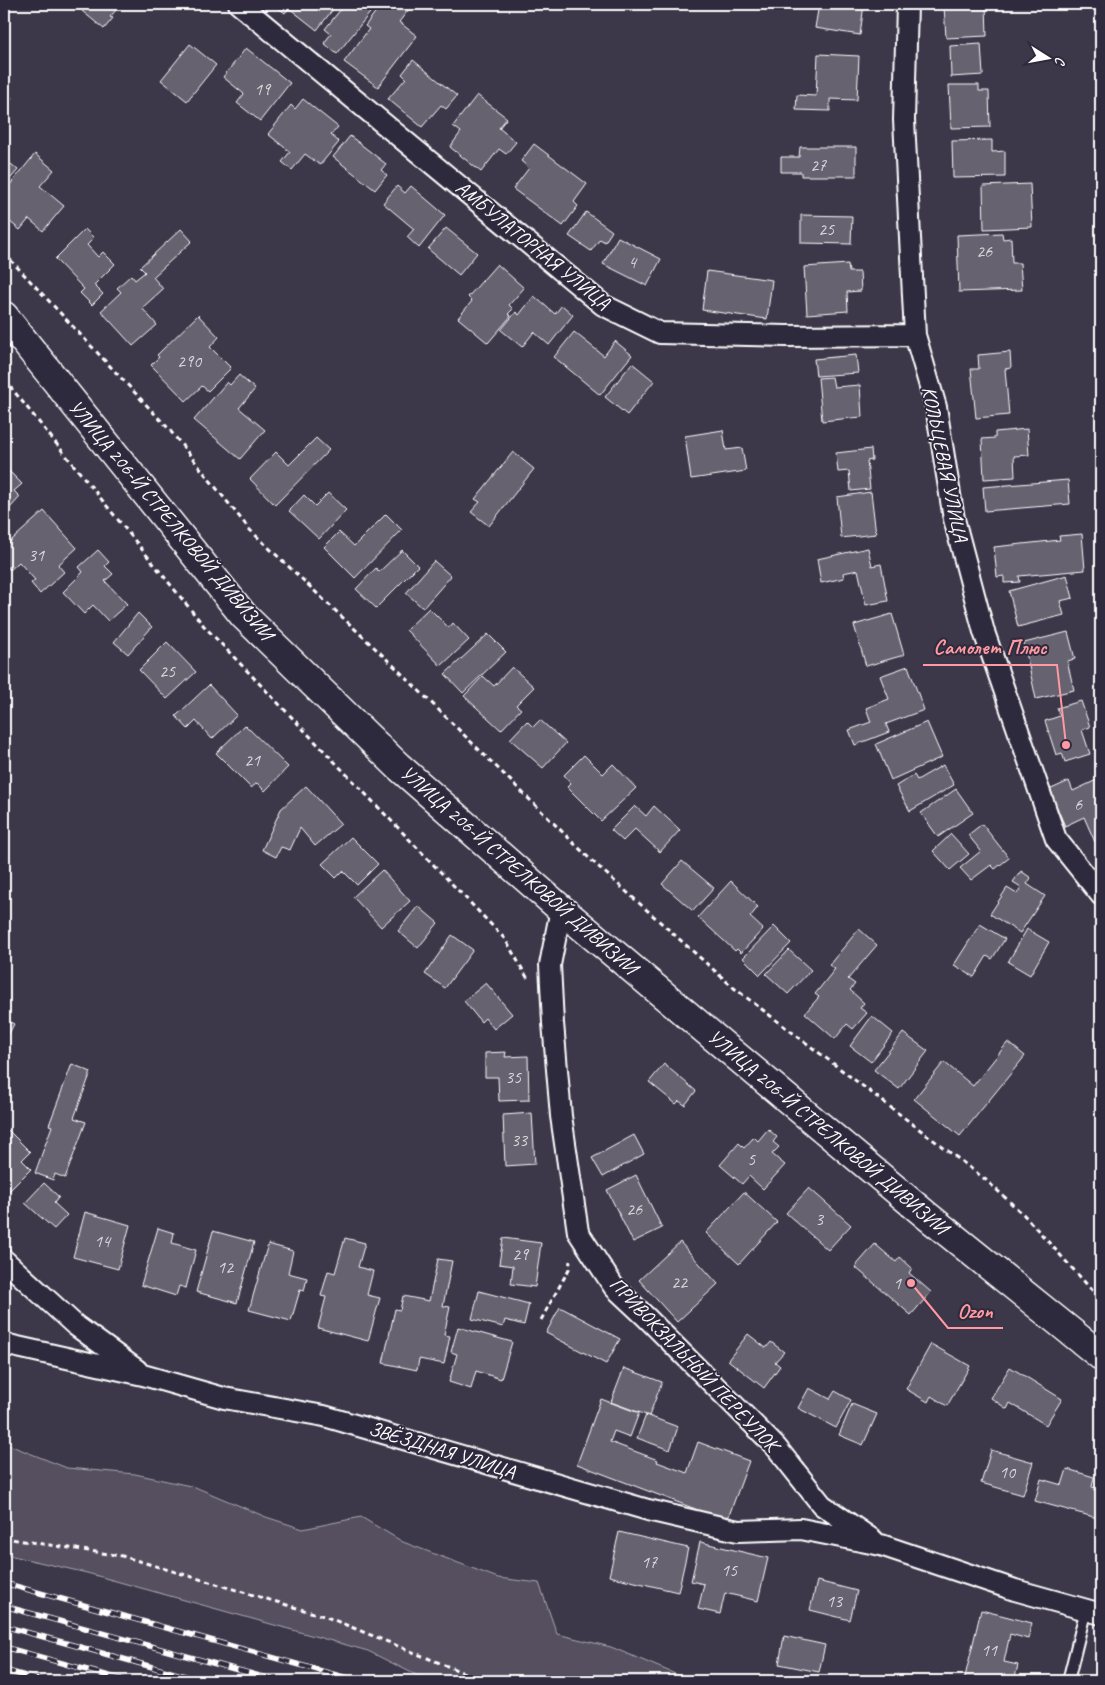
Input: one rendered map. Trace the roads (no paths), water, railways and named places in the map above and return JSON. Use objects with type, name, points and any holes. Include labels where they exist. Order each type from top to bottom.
[{"type":"main road","name":"УЛИЦА 206-Й СТРЕЛКОВОЙ ДИВИЗИИ","points":[[4,316],[244,616],[398,766],[561,909],[926,1216],[1101,1356]]},
{"type":"street","name":"АМБУЛАТОРНАЯ УЛИЦА","points":[[239,4],[603,305],[660,333],[786,336],[915,335]]},
{"type":"street","name":"КОЛЬЦЕВАЯ УЛИЦА","points":[[907,4],[904,120],[915,335],[936,407],[954,519],[984,632],[1056,839],[1101,895]]},
{"type":"street","name":"ПРИВОКЗАЛЬНЫЙ ПЕРЕУЛОК","points":[[561,909],[550,965],[553,1023],[561,1116],[578,1232],[614,1287],[776,1446],[822,1505],[881,1545]]},
{"type":"street","points":[[4,1260],[75,1325],[143,1375]]},
{"type":"street","name":"ЗВЁЗДНАЯ УЛИЦА","points":[[4,1344],[143,1375],[224,1398],[324,1416],[648,1510],[720,1527],[738,1531],[801,1529],[881,1545]]},
{"type":"street","points":[[881,1545],[1015,1590],[1097,1609]]},
{"type":"lane","points":[[1068,1681],[1097,1609]]},
{"type":"railway","points":[[4,1583],[358,1681]]},
{"type":"railway","points":[[4,1606],[278,1681]]},
{"type":"railway","points":[[4,1626],[203,1681]]},
{"type":"railway","points":[[4,1647],[127,1681]]},
{"type":"railway","points":[[4,1670],[43,1681]]},
{"type":"place","name":"Самолет Плюс","points":[[1066,745]]},
{"type":"place","name":"Ozon","points":[[911,1283]]}]
